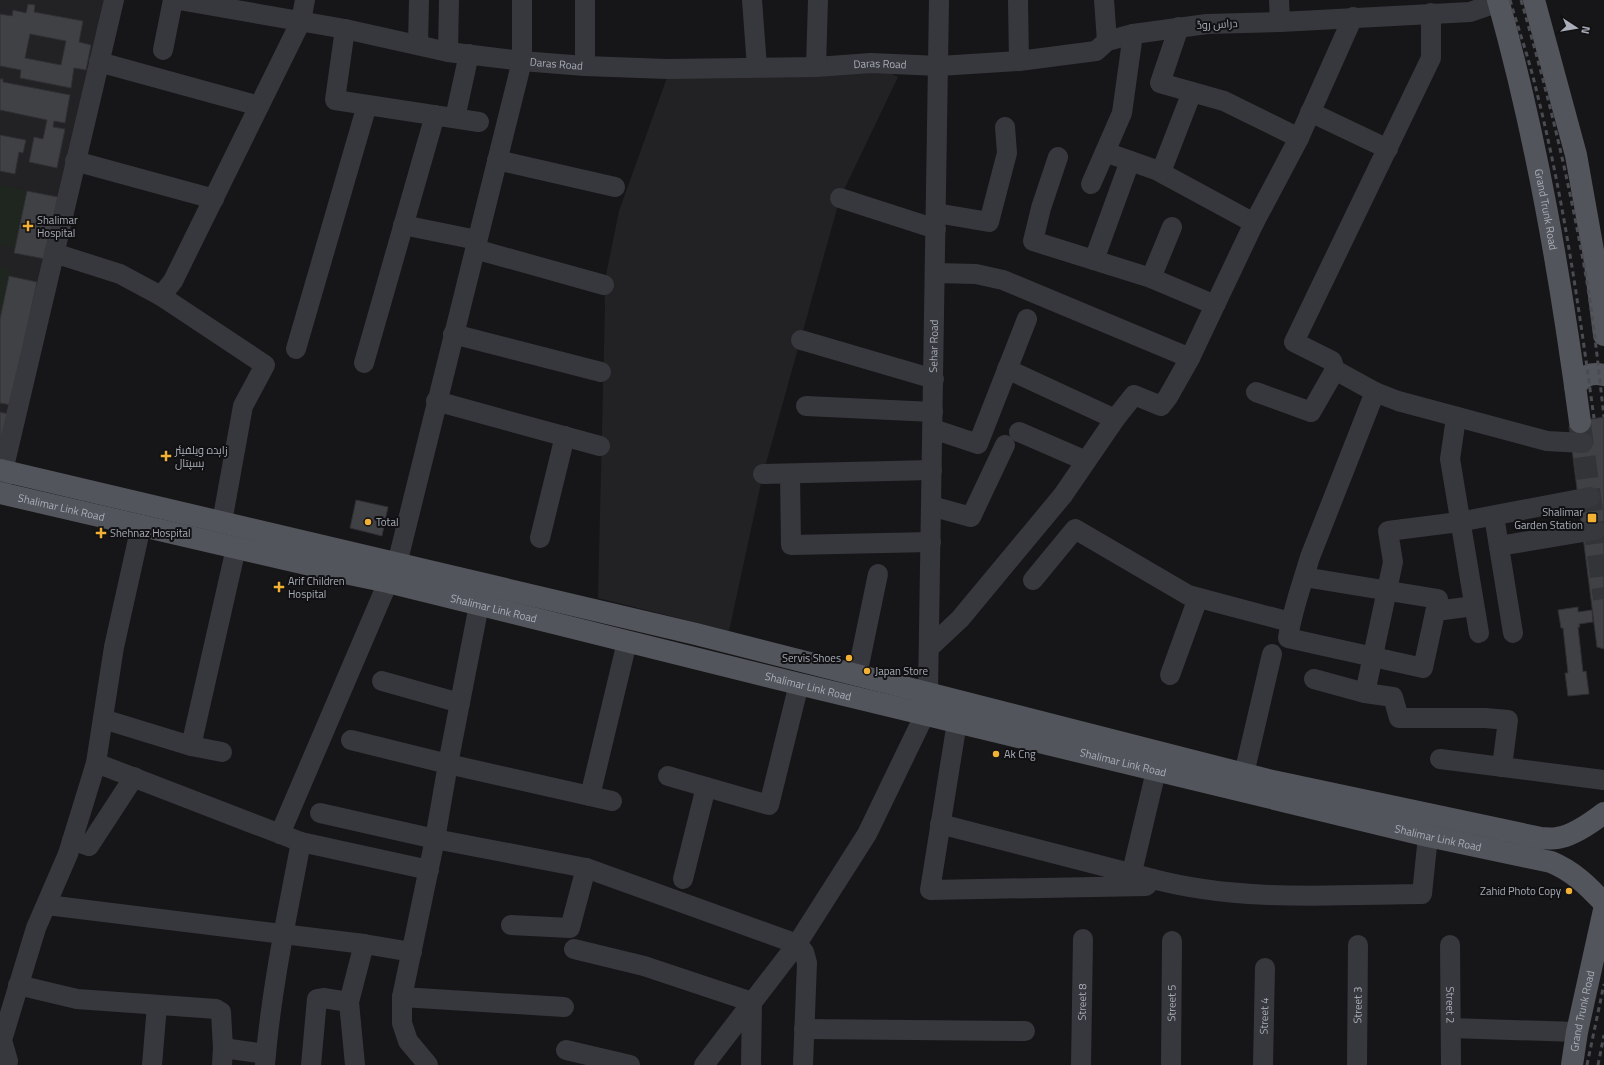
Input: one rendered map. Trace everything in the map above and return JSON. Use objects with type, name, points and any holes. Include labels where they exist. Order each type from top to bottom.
[{"type":"main road","points":[[1534,0],[1576,155],[1591,242],[1604,334]]},
{"type":"main road","name":"Grand Trunk Road","points":[[1499,1],[1514,58],[1539,167],[1567,324],[1581,432]]},
{"type":"main road","points":[[1567,324],[1573,328],[1581,329],[1589,326],[1601,312]]},
{"type":"main road","points":[[1575,386],[1588,374],[1604,375]]},
{"type":"main road","name":"Shalimar Link Road","points":[[2,471],[222,522],[392,573],[479,605],[799,684],[927,704],[1195,770],[1428,836],[1551,862],[1563,867],[1579,877],[1604,903]]},
{"type":"main road","name":"Shalimar Link Road","points":[[0,495],[236,548],[392,573],[696,634],[857,675],[927,704],[957,722],[1156,771],[1195,770],[1244,774],[1541,838],[1557,838],[1568,834],[1595,820],[1604,813]]},
{"type":"main road","points":[[690,658],[696,634]]},
{"type":"main road","name":"Grand Trunk Road","points":[[1572,1065],[1577,1032],[1604,910]]},
{"type":"street","points":[[0,495],[2,471],[98,62],[114,0]]},
{"type":"street","points":[[163,50],[173,0]]},
{"type":"street","name":"Daras Road","points":[[179,0],[236,5],[301,21],[345,29],[448,52],[522,61],[585,66],[667,69],[816,67],[871,63],[939,66]]},
{"type":"street","points":[[162,296],[173,281],[301,21],[305,0]]},
{"type":"street","points":[[418,45],[419,0]]},
{"type":"street","points":[[448,52],[449,0]]},
{"type":"street","points":[[280,834],[392,573],[522,61],[522,0]]},
{"type":"street","points":[[585,0],[585,66]]},
{"type":"street","points":[[752,0],[757,67]]},
{"type":"street","points":[[816,67],[818,0]]},
{"type":"street","name":"Sehar Road","points":[[927,704],[936,273],[939,0]]},
{"type":"street","points":[[1018,0],[1019,61]]},
{"type":"street","points":[[1104,0],[1106,42]]},
{"type":"street","points":[[1279,0],[1280,22]]},
{"type":"street","name":"دراس روڈ","points":[[939,66],[1019,61],[1096,51],[1106,42],[1133,34],[1180,27],[1207,24],[1280,22],[1470,12],[1499,1]]},
{"type":"street","points":[[1431,13],[1431,58],[1294,342],[1332,360],[1335,370],[1375,392],[1398,401],[1456,418],[1547,441],[1581,432]]},
{"type":"street","points":[[929,648],[960,619],[1063,496],[1115,419],[1134,395],[1161,406],[1168,397],[1190,358],[1254,223],[1299,138],[1353,17]]},
{"type":"street","points":[[1180,27],[1160,83],[1224,101],[1299,138]]},
{"type":"street","points":[[345,29],[335,100],[479,122]]},
{"type":"street","points":[[1091,184],[1122,113],[1133,34]]},
{"type":"street","points":[[455,118],[469,54]]},
{"type":"street","points":[[98,62],[259,106]]},
{"type":"street","points":[[1161,172],[1192,92]]},
{"type":"street","points":[[296,349],[367,105]]},
{"type":"street","points":[[1310,112],[1388,149]]},
{"type":"street","points":[[364,363],[435,115]]},
{"type":"street","points":[[840,198],[936,221],[989,222],[1007,153],[1006,127]]},
{"type":"street","points":[[1105,152],[1161,172],[1254,223]]},
{"type":"street","points":[[1058,157],[1041,208],[1033,241],[1151,278],[1214,305]]},
{"type":"street","points":[[497,160],[615,187]]},
{"type":"street","points":[[1094,260],[1130,160]]},
{"type":"street","points":[[75,161],[214,199]]},
{"type":"street","points":[[403,225],[476,245],[604,285]]},
{"type":"street","points":[[1151,278],[1172,227]]},
{"type":"street","points":[[54,253],[120,274],[162,296],[265,365],[243,406],[222,522]]},
{"type":"street","points":[[936,273],[976,274],[1003,280],[1190,358]]},
{"type":"street","points":[[806,406],[933,420],[978,444],[1027,319]]},
{"type":"street","points":[[453,334],[600,372]]},
{"type":"street","points":[[801,340],[934,379]]},
{"type":"street","points":[[1007,369],[1115,419]]},
{"type":"street","points":[[1256,392],[1311,412],[1335,370]]},
{"type":"street","points":[[1304,577],[1438,599],[1423,668],[1288,638],[1290,622],[1310,557],[1375,392]]},
{"type":"street","points":[[436,401],[600,446]]},
{"type":"street","points":[[1456,418],[1450,459],[1459,522],[1479,633]]},
{"type":"street","points":[[540,538],[565,436]]},
{"type":"street","points":[[931,506],[970,517],[1012,438],[1086,461]]},
{"type":"street","points":[[763,474],[932,470]]},
{"type":"street","points":[[790,474],[791,545],[931,542]]},
{"type":"street","points":[[1365,692],[1393,562],[1388,531],[1459,522],[1590,497]]},
{"type":"street","points":[[1494,516],[1513,634]]},
{"type":"street","points":[[7,1065],[8,1061],[2,1040],[18,985],[36,928],[68,854],[96,763],[114,647],[141,526]]},
{"type":"street","points":[[1033,580],[1075,529],[1188,595],[1290,622]]},
{"type":"street","points":[[1499,546],[1595,530]]},
{"type":"street","points":[[191,746],[236,548]]},
{"type":"street","points":[[857,675],[878,574]]},
{"type":"street","points":[[1170,675],[1198,598]]},
{"type":"street","points":[[428,1065],[408,1041],[402,1023],[402,996],[429,870],[479,605]]},
{"type":"street","points":[[1436,611],[1474,606]]},
{"type":"street","points":[[590,796],[627,642]]},
{"type":"street","points":[[1244,774],[1272,654]]},
{"type":"street","points":[[1314,679],[1393,698],[1399,718],[1485,718],[1508,720],[1502,767]]},
{"type":"street","points":[[382,681],[460,703]]},
{"type":"street","points":[[668,776],[769,805],[799,684]]},
{"type":"street","points":[[704,1065],[797,944],[867,834],[927,704]]},
{"type":"street","points":[[103,720],[191,746],[222,752]]},
{"type":"street","points":[[957,722],[930,890],[1146,886],[1153,879]]},
{"type":"street","points":[[351,740],[448,764],[612,801]]},
{"type":"street","points":[[1440,759],[1604,780]]},
{"type":"street","points":[[96,763],[301,842],[429,870]]},
{"type":"street","points":[[1132,872],[1156,771]]},
{"type":"street","points":[[72,840],[89,846],[134,778]]},
{"type":"street","points":[[684,878],[706,787]]},
{"type":"street","points":[[320,813],[586,868],[797,944],[804,952],[807,964],[803,1065]]},
{"type":"street","points":[[940,824],[1132,872],[1182,887],[1271,896],[1422,894],[1428,836]]},
{"type":"street","points":[[18,985],[77,999],[216,1010],[221,1012],[222,1057],[266,1059],[268,1035],[283,934],[301,842]]},
{"type":"street","points":[[511,925],[570,928],[586,868]]},
{"type":"street","points":[[47,905],[364,944],[412,952]]},
{"type":"street","name":"Street 8","points":[[1080,1065],[1083,939]]},
{"type":"street","name":"Street 5","points":[[1171,1065],[1172,941]]},
{"type":"street","points":[[355,1065],[349,1002],[364,944]]},
{"type":"street","name":"Street 3","points":[[1357,1065],[1358,945]]},
{"type":"street","name":"Street 2","points":[[1450,945],[1451,1065]]},
{"type":"street","points":[[574,949],[644,966],[752,1002]]},
{"type":"street","name":"Street 4","points":[[1263,1065],[1265,968]]},
{"type":"street","points":[[402,996],[564,1007]]},
{"type":"street","points":[[311,1065],[317,999],[322,998],[349,1002]]},
{"type":"street","points":[[751,1065],[752,1002]]},
{"type":"street","points":[[152,1065],[157,1005]]},
{"type":"street","points":[[1451,1028],[1577,1032]]},
{"type":"street","points":[[804,1029],[1025,1030]]},
{"type":"street","points":[[566,1050],[630,1065]]},
{"type":"shaded area","name":"Shalimar Hospital","points":[[0,0],[107,0],[0,455]]},
{"type":"shaded area","points":[[871,63],[898,77],[840,198],[763,474],[729,631],[598,598],[605,306],[604,285],[619,211],[669,72]]},
{"type":"shaded area","points":[[0,185],[27,191],[15,248],[0,244]]},
{"type":"shaded area","points":[[0,266],[8,269],[13,277],[0,319]]},
{"type":"building","points":[[28,4],[35,5],[34,12],[83,21],[79,42],[91,45],[86,70],[74,68],[71,88],[20,78],[21,70],[0,66],[0,14],[12,16],[13,10],[26,13]],"holes":[[[30,34],[66,41],[61,65],[25,58]]]},
{"type":"building","points":[[0,79],[3,79],[3,82],[70,95],[65,123],[54,121],[53,127],[65,129],[57,168],[29,162],[34,137],[43,139],[47,120],[0,110]]},
{"type":"building","points":[[0,135],[26,140],[23,153],[19,152],[15,174],[0,171]]},
{"type":"building","points":[[27,191],[58,197],[45,259],[14,253]]},
{"type":"building","points":[[9,276],[37,282],[11,405],[0,403],[0,319]]},
{"type":"building","points":[[0,412],[8,414],[0,450]]},
{"type":"building","name":"Shalimar Garden Station","points":[[1604,417],[1604,649],[1597,647],[1569,426],[1591,419]]},
{"type":"building","points":[[356,500],[388,507],[382,536],[350,528]]},
{"type":"building","points":[[1578,607],[1578,612],[1592,610],[1593,622],[1579,624],[1580,627],[1578,627],[1583,672],[1586,671],[1589,694],[1568,696],[1565,673],[1568,673],[1563,628],[1561,628],[1558,610]]},
{"type":"tunnel","points":[[1580,424],[1604,599]]},
{"type":"railway","points":[[1510,0],[1528,58],[1547,133],[1563,214],[1594,418]]},
{"type":"railway","points":[[1521,0],[1555,129],[1577,227],[1590,299],[1604,417]]},
{"type":"railway","points":[[1587,1065],[1604,984]]},
{"type":"railway","points":[[1598,1065],[1604,1035]]},
{"type":"place","name":"Shalimar Hospital","points":[[28,226]]},
{"type":"place","name":"زاہدہ ویلفیئر ہسپتال","points":[[166,456]]},
{"type":"place","name":"Shalimar Garden Station","points":[[1592,518]]},
{"type":"place","name":"Total","points":[[368,522]]},
{"type":"place","name":"Shehnaz Hospital","points":[[101,533]]},
{"type":"place","name":"Arif Children Hospital","points":[[279,587]]},
{"type":"place","name":"Servis Shoes","points":[[849,658]]},
{"type":"place","name":"Japan Store","points":[[867,671]]},
{"type":"place","name":"Ak Cng","points":[[996,754]]},
{"type":"place","name":"Zahid Photo Copy","points":[[1569,891]]}]
